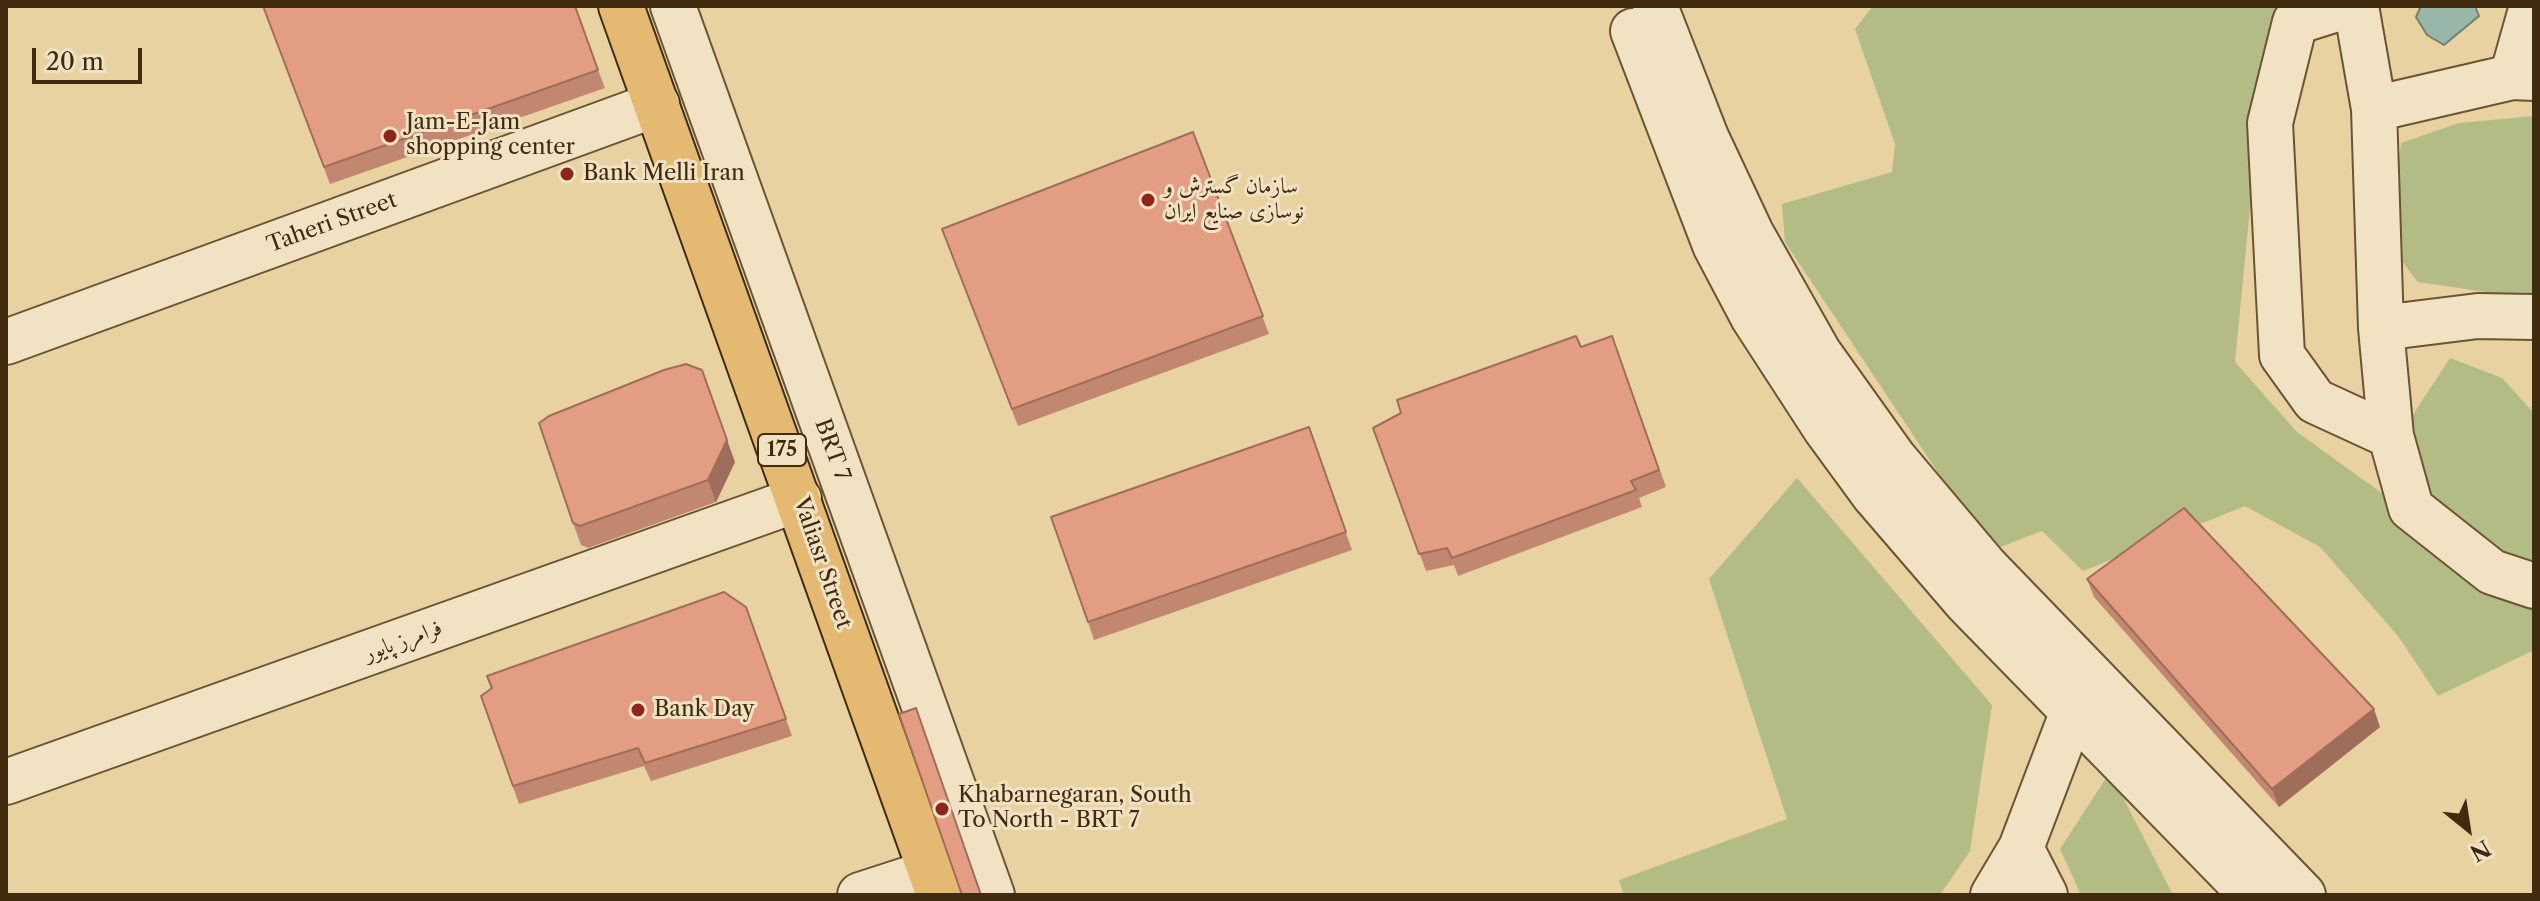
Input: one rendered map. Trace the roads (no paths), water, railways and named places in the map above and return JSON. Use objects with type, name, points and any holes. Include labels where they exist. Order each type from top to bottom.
[{"type":"main road","name":"Valiasr Street","points":[[621,6],[935,884]]},
{"type":"street","name":"BRT 7","points":[[673,6],[992,895]]},
{"type":"street","points":[[1626,6],[1679,157],[1733,239],[1894,458],[1985,566],[2088,700],[2252,895]]},
{"type":"street","points":[[1655,6],[1706,137],[1733,239]]},
{"type":"street","points":[[2346,6],[2295,22],[2270,123],[2282,355],[2315,401],[2391,436]]},
{"type":"street","points":[[2356,6],[2374,109],[2381,328],[2391,436],[2411,508],[2492,572],[2534,586]]},
{"type":"street","points":[[2374,109],[2523,77],[2532,6]]},
{"type":"street","name":"Taheri Street","points":[[6,342],[657,104]]},
{"type":"street","points":[[2381,328],[2478,316],[2534,317]]},
{"type":"street","name":"فرامرز پایور","points":[[6,782],[799,499]]},
{"type":"street","points":[[1993,895],[2021,848],[2088,700]]},
{"type":"street","points":[[2088,700],[2303,895]]},
{"type":"street","points":[[2021,848],[2045,895]]},
{"type":"street","points":[[860,895],[935,884]]},
{"type":"place","name":"Jam-E-Jam shopping center","points":[[390,136]]},
{"type":"place","name":"Bank Melli Iran","points":[[567,174]]},
{"type":"place","name":"سازمان گسترش و نوسازی صنایع ایران","points":[[1148,200]]},
{"type":"place","name":"Bank Day","points":[[638,710]]},
{"type":"place","name":"Khabarnegaran, South To North - BRT 7","points":[[942,809]]}]
